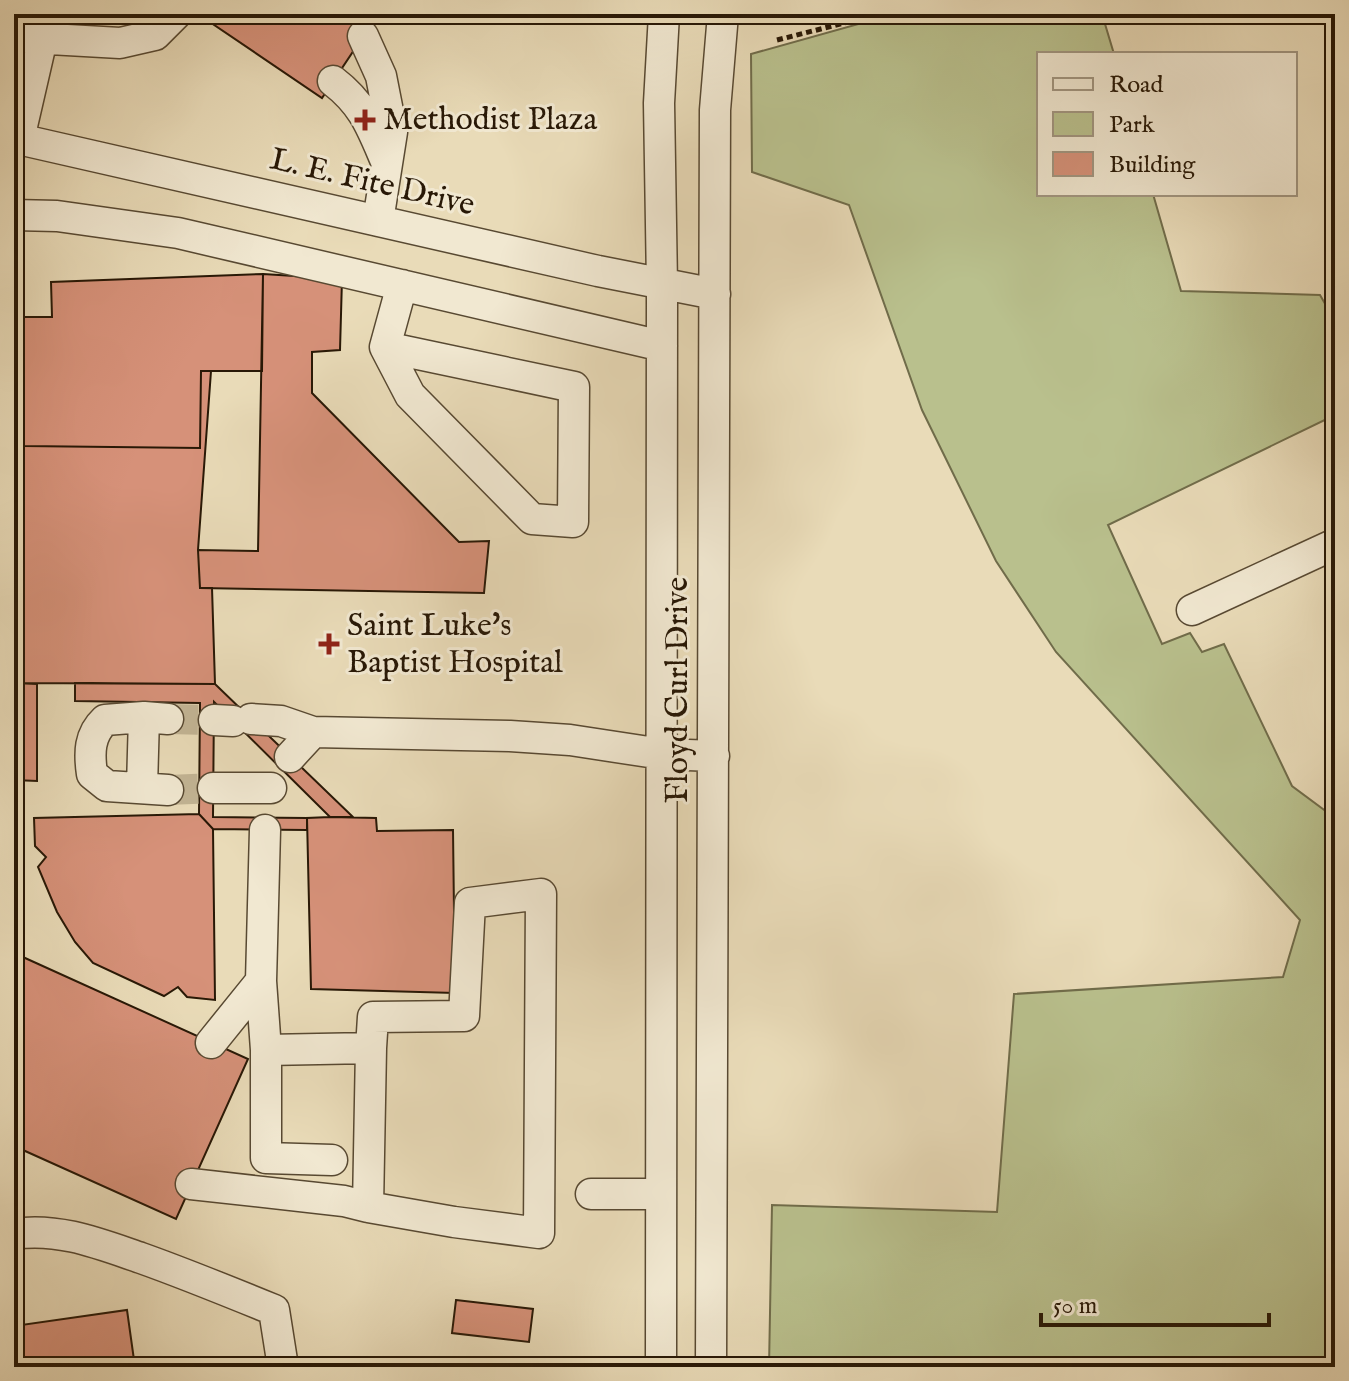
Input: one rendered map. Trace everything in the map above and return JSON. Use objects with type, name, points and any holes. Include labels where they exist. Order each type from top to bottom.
[{"type":"street","points":[[30,32],[120,43],[155,35],[176,14]]},
{"type":"street","name":"Floyd Curl Drive","points":[[661,1367],[662,285],[659,103],[664,14]]},
{"type":"street","name":"Floyd Curl Drive","points":[[711,1367],[715,110],[723,14]]},
{"type":"street","points":[[14,72],[30,32]]},
{"type":"street","points":[[17,138],[30,32]]},
{"type":"street","points":[[363,36],[381,76],[392,132],[378,221]]},
{"type":"street","points":[[333,81],[353,96],[371,127],[387,165]]},
{"type":"street","name":"L. E. Fite Drive","points":[[17,138],[662,285],[715,294]]},
{"type":"street","points":[[14,215],[57,216],[178,233],[662,346]]},
{"type":"street","points":[[385,347],[574,387],[573,522],[532,519],[410,395],[385,347],[402,285]]},
{"type":"street","points":[[1192,610],[1335,544]]},
{"type":"street","points":[[156,718],[155,789],[107,786],[92,774],[89,754],[95,730],[105,720],[156,718]]},
{"type":"street","points":[[233,720],[281,721],[313,732],[510,736],[570,740],[662,754],[714,756]]},
{"type":"street","points":[[313,732],[274,792],[261,981],[266,1050],[266,1158],[332,1160]]},
{"type":"street","points":[[213,788],[274,792]]},
{"type":"street","points":[[191,1184],[344,1201],[368,1207],[454,1222],[539,1233],[541,894],[470,903],[464,1016],[373,1017],[368,1207]]},
{"type":"street","points":[[211,1043],[261,981]]},
{"type":"street","points":[[266,1050],[371,1048]]},
{"type":"street","points":[[591,1194],[661,1194]]},
{"type":"street","points":[[14,1234],[29,1231],[79,1236],[181,1272],[274,1310],[283,1367]]},
{"type":"path","points":[[777,40],[880,14]]},
{"type":"green space","points":[[894,14],[1086,14],[1105,24],[1113,52],[1037,52],[1037,196],[1154,196],[1181,291],[1320,295],[1335,321],[1335,415],[1108,525],[1162,644],[1190,633],[1202,652],[1224,644],[1292,786],[1335,818],[1335,1367],[769,1367],[772,1205],[997,1212],[1014,994],[1283,977],[1300,920],[1056,652],[996,561],[922,410],[849,205],[752,172],[751,54]]},
{"type":"building","points":[[198,14],[378,14],[322,98]]},
{"type":"building","points":[[263,274],[262,371],[201,371],[200,448],[24,446],[21,317],[52,317],[51,282]]},
{"type":"building","points":[[263,274],[342,279],[340,350],[312,352],[312,393],[459,542],[489,541],[484,593],[200,588],[198,550],[258,551]]},
{"type":"building","points":[[14,317],[21,317],[24,446],[200,448],[201,371],[211,371],[198,550],[200,588],[212,588],[215,684],[14,683]]},
{"type":"building","points":[[14,683],[37,684],[37,781],[14,780]]},
{"type":"building","points":[[75,683],[215,684],[353,817],[330,817],[214,702],[213,817],[307,818],[307,830],[213,829],[199,814],[200,703],[75,701]]},
{"type":"building","points":[[199,814],[213,829],[215,1000],[187,997],[178,987],[164,996],[93,963],[75,942],[57,912],[38,867],[46,857],[35,846],[34,818]]},
{"type":"building","points":[[307,818],[376,818],[377,831],[453,830],[455,993],[311,989]]},
{"type":"building","points":[[14,953],[248,1059],[176,1219],[14,1146]]},
{"type":"building","points":[[456,1300],[533,1309],[529,1342],[452,1333]]},
{"type":"building","points":[[127,1310],[135,1367],[14,1367],[14,1326]]},
{"type":"tunnel","points":[[168,719],[214,720]]},
{"type":"tunnel","points":[[168,790],[213,788]]},
{"type":"place","name":"Methodist Plaza","points":[[365,120]]},
{"type":"place","name":"Saint Luke's Baptist Hospital","points":[[329,644]]}]
